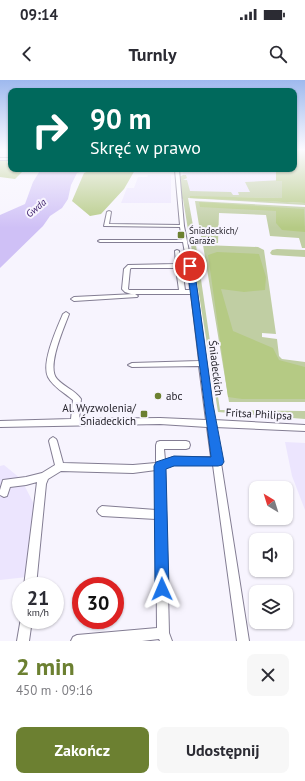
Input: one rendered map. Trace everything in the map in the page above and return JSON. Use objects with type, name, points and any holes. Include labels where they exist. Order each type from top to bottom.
[{"type":"street","name":"Śniadeckich","points":[[178,176],[182,226],[190,266],[244,641]]},
{"type":"street","points":[[109,212],[106,225],[182,226]]},
{"type":"street","points":[[100,241],[185,241]]},
{"type":"street","points":[[177,251],[182,292]]},
{"type":"street","points":[[190,266],[130,266],[126,269],[125,288],[126,291],[131,292],[182,292],[194,294]]},
{"type":"street","points":[[74,299],[95,299],[109,296],[194,294]]},
{"type":"street","points":[[66,314],[53,352],[49,371],[52,378],[76,399],[77,405],[74,423]]},
{"type":"street","points":[[132,365],[203,363]]},
{"type":"street","name":"Fritsa Philipsa","points":[[0,424],[160,421],[212,422],[305,428]]},
{"type":"street","points":[[53,441],[60,467]]},
{"type":"street","points":[[77,641],[164,637],[160,445],[186,445]]},
{"type":"street","points":[[4,493],[6,483],[26,481],[44,476],[60,467],[126,469],[160,466],[174,461],[218,462]]},
{"type":"street","points":[[31,577],[40,484],[44,476]]},
{"type":"street","points":[[102,511],[161,515]]},
{"type":"street","points":[[23,641],[25,629]]},
{"type":"shaded area","points":[[171,176],[171,203],[121,203],[127,188],[134,188],[138,177]]},
{"type":"shaded area","points":[[183,176],[281,176],[282,198],[182,195]]},
{"type":"shaded area","points":[[285,442],[305,443],[305,510],[292,476]]},
{"type":"shaded area","points":[[4,465],[21,479],[34,504],[27,577],[12,577],[12,579],[0,580],[0,466]]},
{"type":"green space","points":[[0,176],[18,176],[15,179]]},
{"type":"green space","points":[[83,176],[131,176],[124,189],[101,214],[90,216],[72,201]]},
{"type":"green space","points":[[186,176],[187,178],[183,180],[187,180],[190,191],[231,192],[233,195],[239,195],[238,192],[250,192],[245,182],[282,180],[282,198],[196,197],[305,203],[305,205],[188,198],[196,242],[190,242],[183,199],[181,198],[179,177]]},
{"type":"green space","points":[[276,176],[305,176],[305,203],[190,198],[190,196],[282,198],[282,181],[276,181]]},
{"type":"green space","points":[[195,201],[305,207],[305,248],[302,248],[299,238],[270,236],[266,215],[219,213],[218,243],[202,243]]},
{"type":"green space","points":[[199,202],[304,209],[305,232],[282,230],[276,223],[276,211],[200,207]]},
{"type":"green space","points":[[191,245],[196,245],[220,410],[305,411],[305,419],[218,412]]},
{"type":"green space","points":[[203,245],[258,247],[264,250],[276,334],[262,333],[262,337],[277,339],[279,356],[282,359],[305,362],[305,402],[229,402]]},
{"type":"green space","points":[[272,250],[305,250],[305,257],[272,255],[270,253]]},
{"type":"green space","points":[[217,252],[259,254],[266,277],[265,290],[244,292],[221,289],[233,331],[273,348],[279,360],[305,367],[305,399],[242,399],[228,397],[208,255]]},
{"type":"water","name":"Gwda","points":[[37,176],[75,176],[71,185],[68,199],[62,208],[50,216],[43,226],[0,268],[0,215],[25,204]]},
{"type":"place","name":"Śniadeckich/ Garaże","points":[[181,235]]},
{"type":"place","name":"abc","points":[[158,396]]},
{"type":"place","name":"Al. Wyzwolenia/ Śniadeckich","points":[[144,414]]},
{"type":"route","points":[[162,589],[160,466],[174,461],[218,462],[208,404],[190,266]]}]
